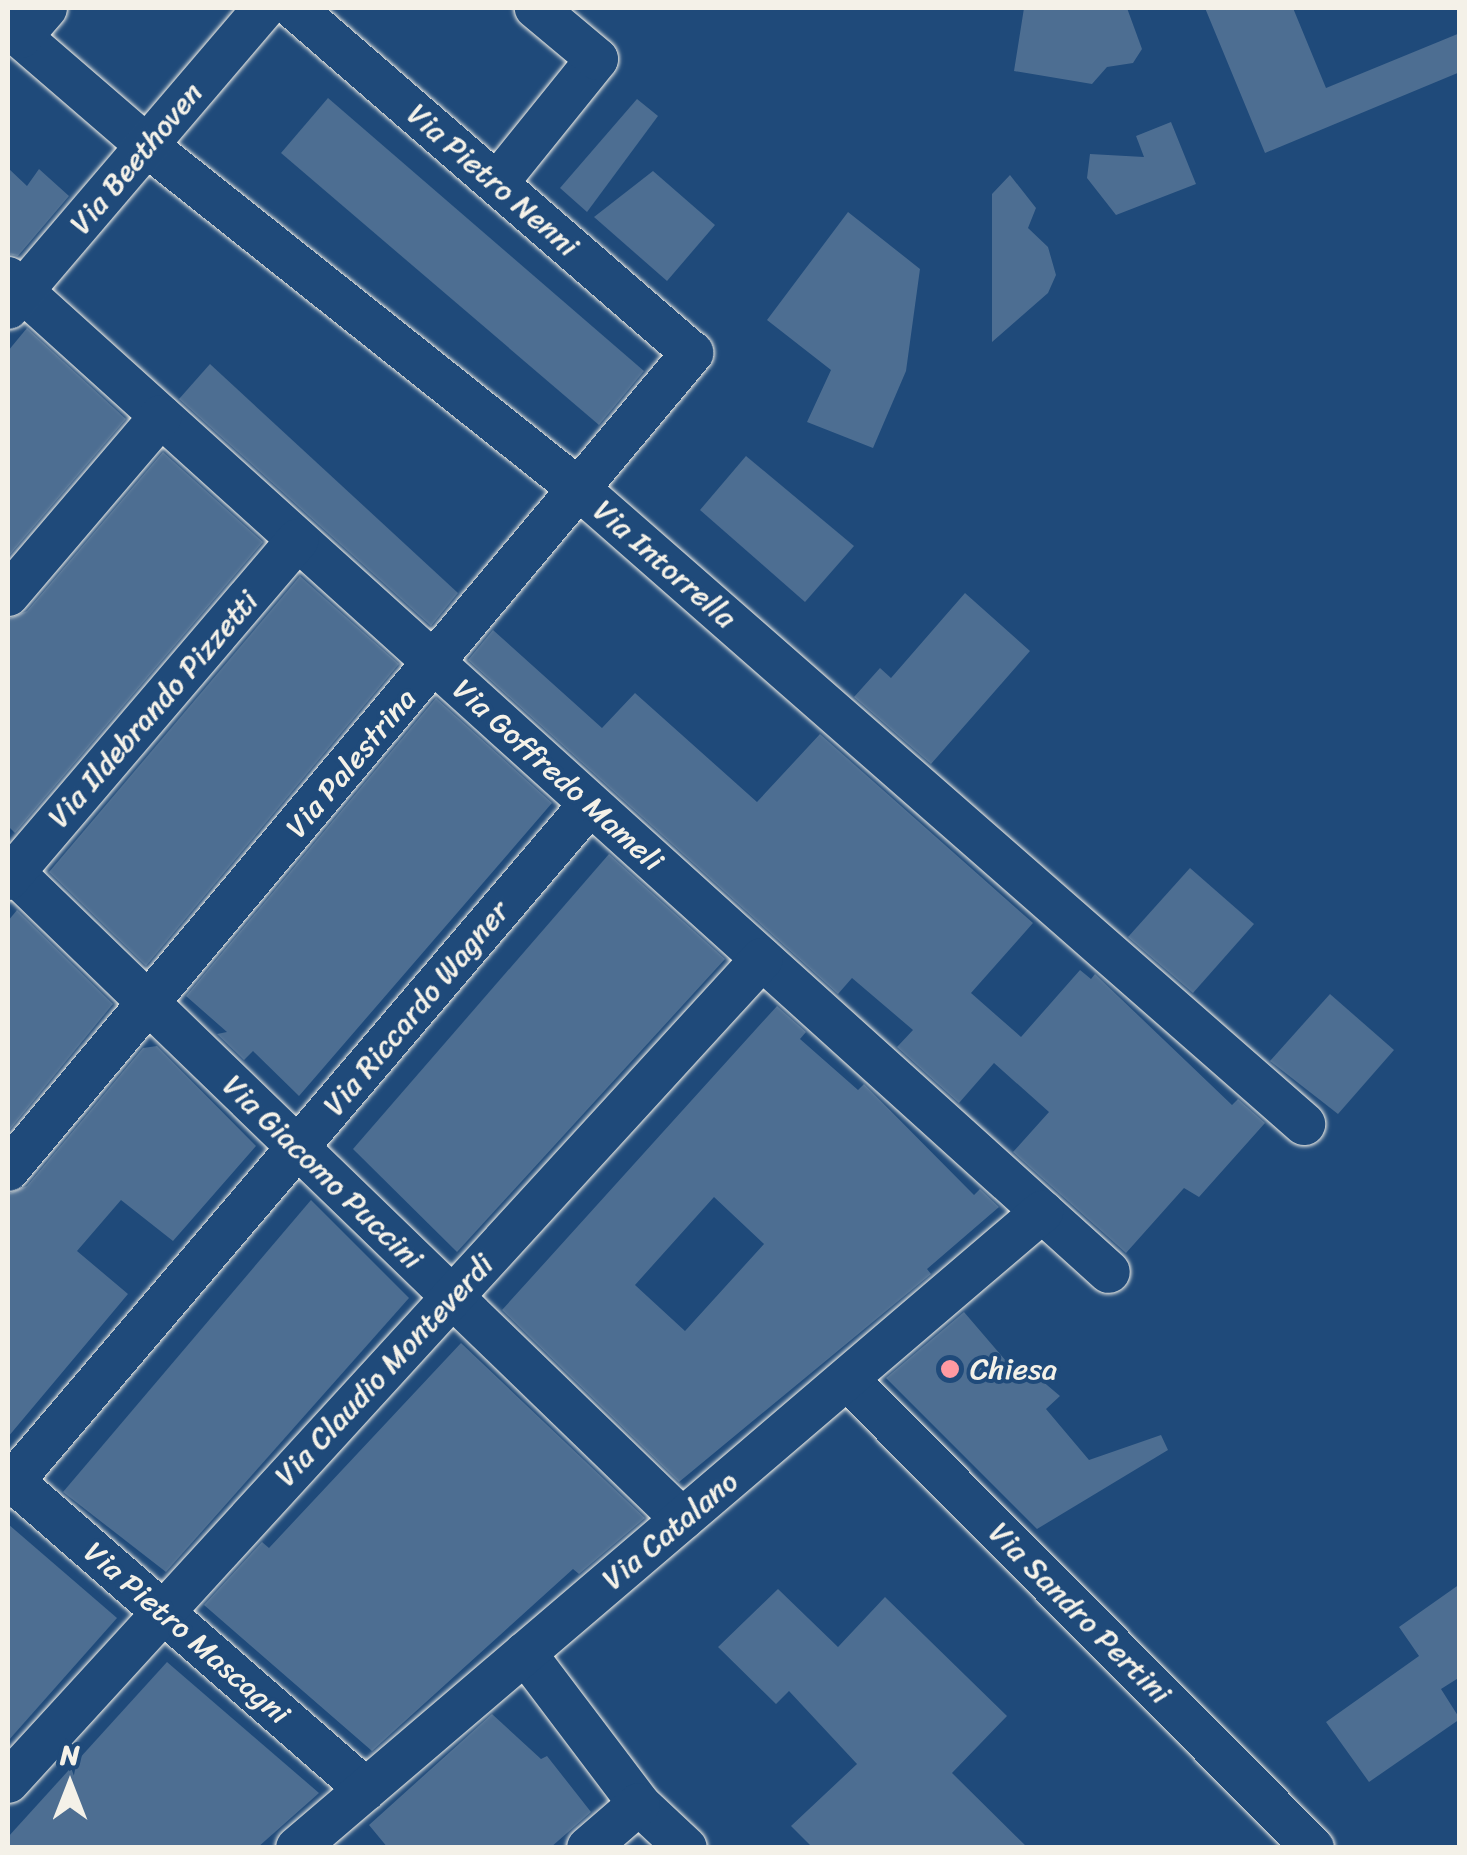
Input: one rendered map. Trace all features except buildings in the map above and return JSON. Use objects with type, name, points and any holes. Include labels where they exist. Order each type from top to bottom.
[{"type":"street","name":"Via Beethoven","points":[[12,292],[264,8]]},
{"type":"street","name":"Via Pietro Nenni","points":[[294,8],[692,353]]},
{"type":"street","points":[[497,183],[597,59],[536,8]]},
{"type":"street","name":"Via Intorrella","points":[[25,24],[146,145],[579,489],[1304,1124]]},
{"type":"street","name":"Via Goffredo Mameli","points":[[12,292],[161,416],[1109,1272]]},
{"type":"street","name":"Via Palestrina","points":[[8,1170],[692,353]]},
{"type":"street","points":[[8,595],[161,416]]},
{"type":"street","name":"Via Ildebrando Pizzetti","points":[[9,872],[298,540]]},
{"type":"street","name":"Via Riccardo Wagner","points":[[9,1482],[590,804]]},
{"type":"street","name":"Via Giacomo Puccini","points":[[9,872],[682,1520]]},
{"type":"street","name":"Via Claudio Monteverdi","points":[[8,1782],[762,959]]},
{"type":"street","name":"Via Catalano","points":[[297,1848],[1042,1212]]},
{"type":"street","name":"Via Sandro Pertini","points":[[848,1379],[1313,1848]]},
{"type":"street","name":"Via Pietro Mascagni","points":[[9,1482],[366,1789]]},
{"type":"street","points":[[525,1652],[638,1804],[686,1848]]},
{"type":"street","points":[[588,1848],[638,1804]]},
{"type":"place","name":"Chiesa","points":[[950,1369]]}]
